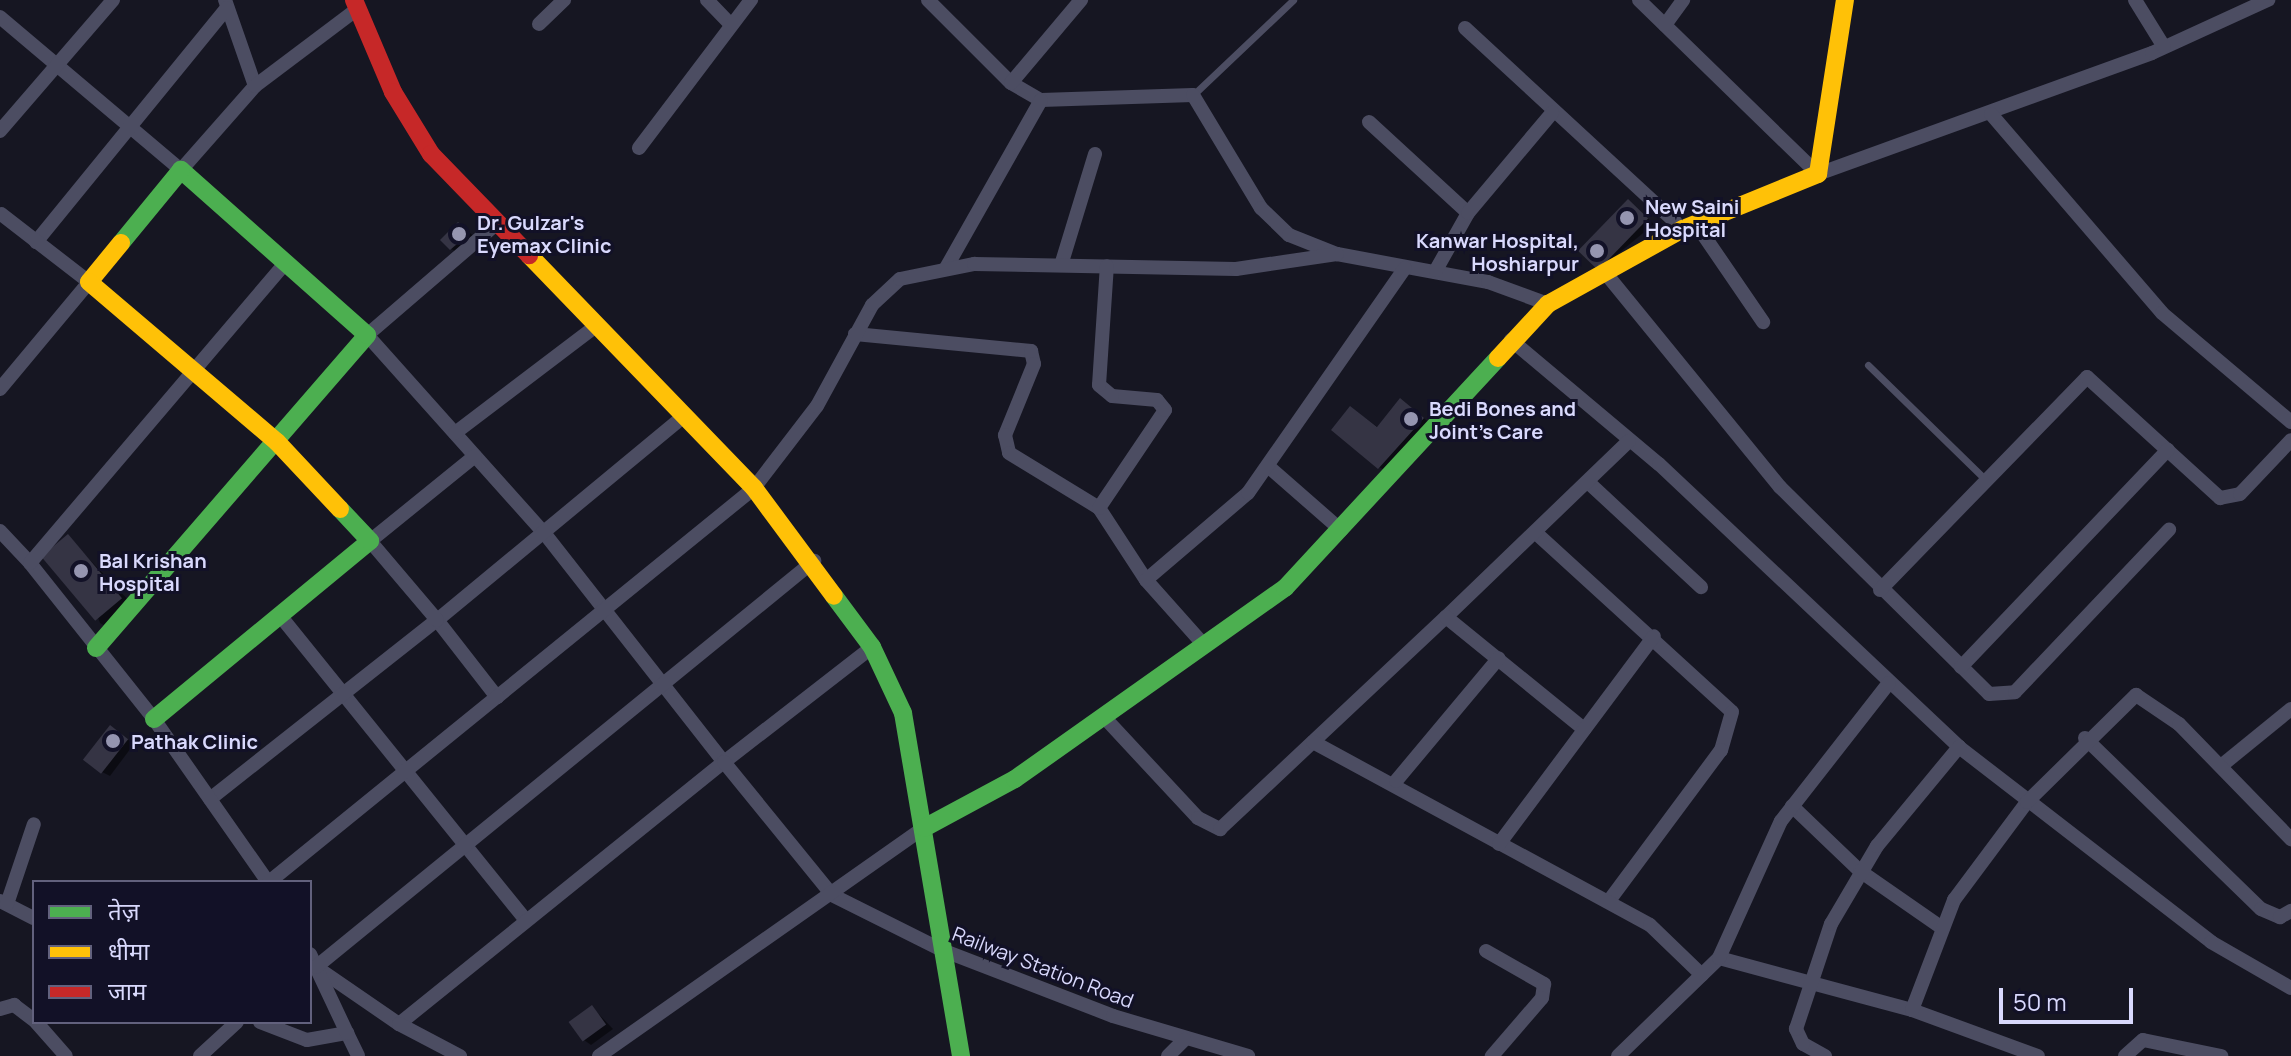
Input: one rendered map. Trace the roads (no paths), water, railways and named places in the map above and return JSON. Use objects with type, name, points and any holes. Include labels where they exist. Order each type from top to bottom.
[{"type":"main road","points":[[924,828],[1015,779],[1285,588],[1511,340],[1548,304],[1603,270],[1690,226],[1818,174],[1845,0]]},
{"type":"main road","points":[[355,4],[423,141],[495,225],[754,488],[814,561],[872,647],[903,713],[961,1056]]},
{"type":"main road","points":[[96,648],[277,442],[367,335],[181,170],[89,282],[277,442],[370,541],[282,618],[154,719]]},
{"type":"street","points":[[0,131],[113,0]]},
{"type":"street","points":[[539,24],[564,0]]},
{"type":"street","points":[[707,0],[730,24]]},
{"type":"street","points":[[639,148],[751,0]]},
{"type":"street","points":[[928,0],[1011,83],[1041,100],[1193,95],[1273,223],[1337,254],[1405,268],[1436,270],[1548,304]]},
{"type":"street","points":[[1011,83],[1081,0]]},
{"type":"street","points":[[1639,0],[1818,174],[1991,114],[2164,47],[2240,5],[2268,0]]},
{"type":"street","points":[[1665,25],[1683,0]]},
{"type":"street","points":[[2135,0],[2164,47]]},
{"type":"street","points":[[226,4],[255,86]]},
{"type":"street","points":[[36,242],[226,4]]},
{"type":"street","points":[[0,17],[55,68],[181,170],[255,86],[355,4]]},
{"type":"street","points":[[1465,28],[1552,113],[1690,226],[1763,322]]},
{"type":"street","points":[[946,268],[1041,100]]},
{"type":"street","points":[[1436,270],[1468,213],[1552,113]]},
{"type":"street","points":[[1991,114],[2162,313],[2291,422]]},
{"type":"street","points":[[1369,122],[1468,213]]},
{"type":"street","points":[[1062,262],[1095,154]]},
{"type":"street","points":[[0,214],[89,282],[0,389]]},
{"type":"street","points":[[495,225],[367,335],[545,534],[660,686],[832,895]]},
{"type":"street","points":[[271,880],[754,488],[817,406],[855,334],[887,287],[946,268],[1062,262],[1236,269],[1337,254]]},
{"type":"street","points":[[30,563],[286,262]]},
{"type":"street","points":[[1099,508],[1165,410],[1157,400],[1112,396],[1099,385],[1107,266]]},
{"type":"street","points":[[1146,580],[1236,507],[1269,467],[1405,268]]},
{"type":"street","points":[[1603,270],[1780,487],[1880,590],[1989,694],[2008,698],[2169,530]]},
{"type":"street","points":[[455,433],[596,326]]},
{"type":"street","points":[[855,334],[1031,351],[1034,364],[1005,435],[1009,453],[1099,508],[1146,580],[1203,644]]},
{"type":"street","points":[[1511,340],[1629,441],[1959,747],[2211,942],[2291,988]]},
{"type":"street","points":[[1880,590],[2087,377],[2168,450],[2211,494],[2231,497],[2291,440]]},
{"type":"street","points":[[210,799],[545,534],[684,416]]},
{"type":"street","points":[[1104,717],[1198,818],[1220,829],[1589,483],[1629,441]]},
{"type":"street","points":[[1961,667],[2168,450]]},
{"type":"street","points":[[475,456],[370,541],[497,697]]},
{"type":"street","points":[[1269,467],[1341,530]]},
{"type":"street","points":[[1589,483],[1701,587]]},
{"type":"street","points":[[0,531],[30,563],[154,719],[268,880]]},
{"type":"street","points":[[1536,533],[1726,702],[1734,724],[1609,901]]},
{"type":"street","points":[[313,960],[465,846],[814,561]]},
{"type":"street","points":[[1446,617],[1584,729]]},
{"type":"street","points":[[282,618],[526,920]]},
{"type":"street","points":[[1499,844],[1654,636]]},
{"type":"street","points":[[399,1024],[872,647]]},
{"type":"street","points":[[1396,781],[1499,658]]},
{"type":"street","points":[[1618,1056],[1719,958],[1749,882],[1792,806],[1889,683]]},
{"type":"street","points":[[1912,1010],[1954,900],[2027,802],[2085,738],[2143,694],[2221,766],[2291,839]]},
{"type":"street","points":[[2221,766],[2291,709]]},
{"type":"street","points":[[2085,738],[2261,909],[2280,917],[2291,911]]},
{"type":"street","points":[[1313,742],[1396,781],[1499,844],[1650,925],[1702,975]]},
{"type":"street","points":[[1825,1056],[1797,1036],[1807,982],[1860,871],[1959,747]]},
{"type":"street","points":[[1792,806],[1860,871],[1942,928]]},
{"type":"street","points":[[32,917],[3,902],[34,824]]},
{"type":"street","points":[[599,1056],[924,828]]},
{"type":"street","name":"Railway Station Road","points":[[832,895],[942,950],[1184,1040],[1248,1056]]},
{"type":"street","points":[[1486,951],[1544,984],[1542,998],[1492,1056]]},
{"type":"street","points":[[1719,958],[1912,1010],[2038,1056]]},
{"type":"street","points":[[313,960],[399,1024],[460,1056]]},
{"type":"street","points":[[313,960],[358,1056]]},
{"type":"street","points":[[0,1009],[14,1005],[32,1019]]},
{"type":"street","points":[[38,1024],[66,1056]]},
{"type":"street","points":[[200,1056],[235,1024]]},
{"type":"street","points":[[265,1024],[307,1040],[347,1033]]},
{"type":"street","points":[[1168,1056],[1184,1040]]},
{"type":"street","points":[[2125,1056],[2143,1040],[2221,1056]]},
{"type":"lane","points":[[1193,95],[1293,0]]},
{"type":"lane","points":[[1868,365],[1986,480]]},
{"type":"place","name":"New Saini Hospital","points":[[1627,218]]},
{"type":"place","name":"Dr. Gulzar's Eyemax Clinic","points":[[459,234]]},
{"type":"place","name":"Kanwar Hospital, Hoshiarpur","points":[[1597,251]]},
{"type":"place","name":"Bedi Bones and Joint's Care","points":[[1411,419]]},
{"type":"place","name":"Bal Krishan Hospital","points":[[81,571]]},
{"type":"place","name":"Pathak Clinic","points":[[113,741]]}]
